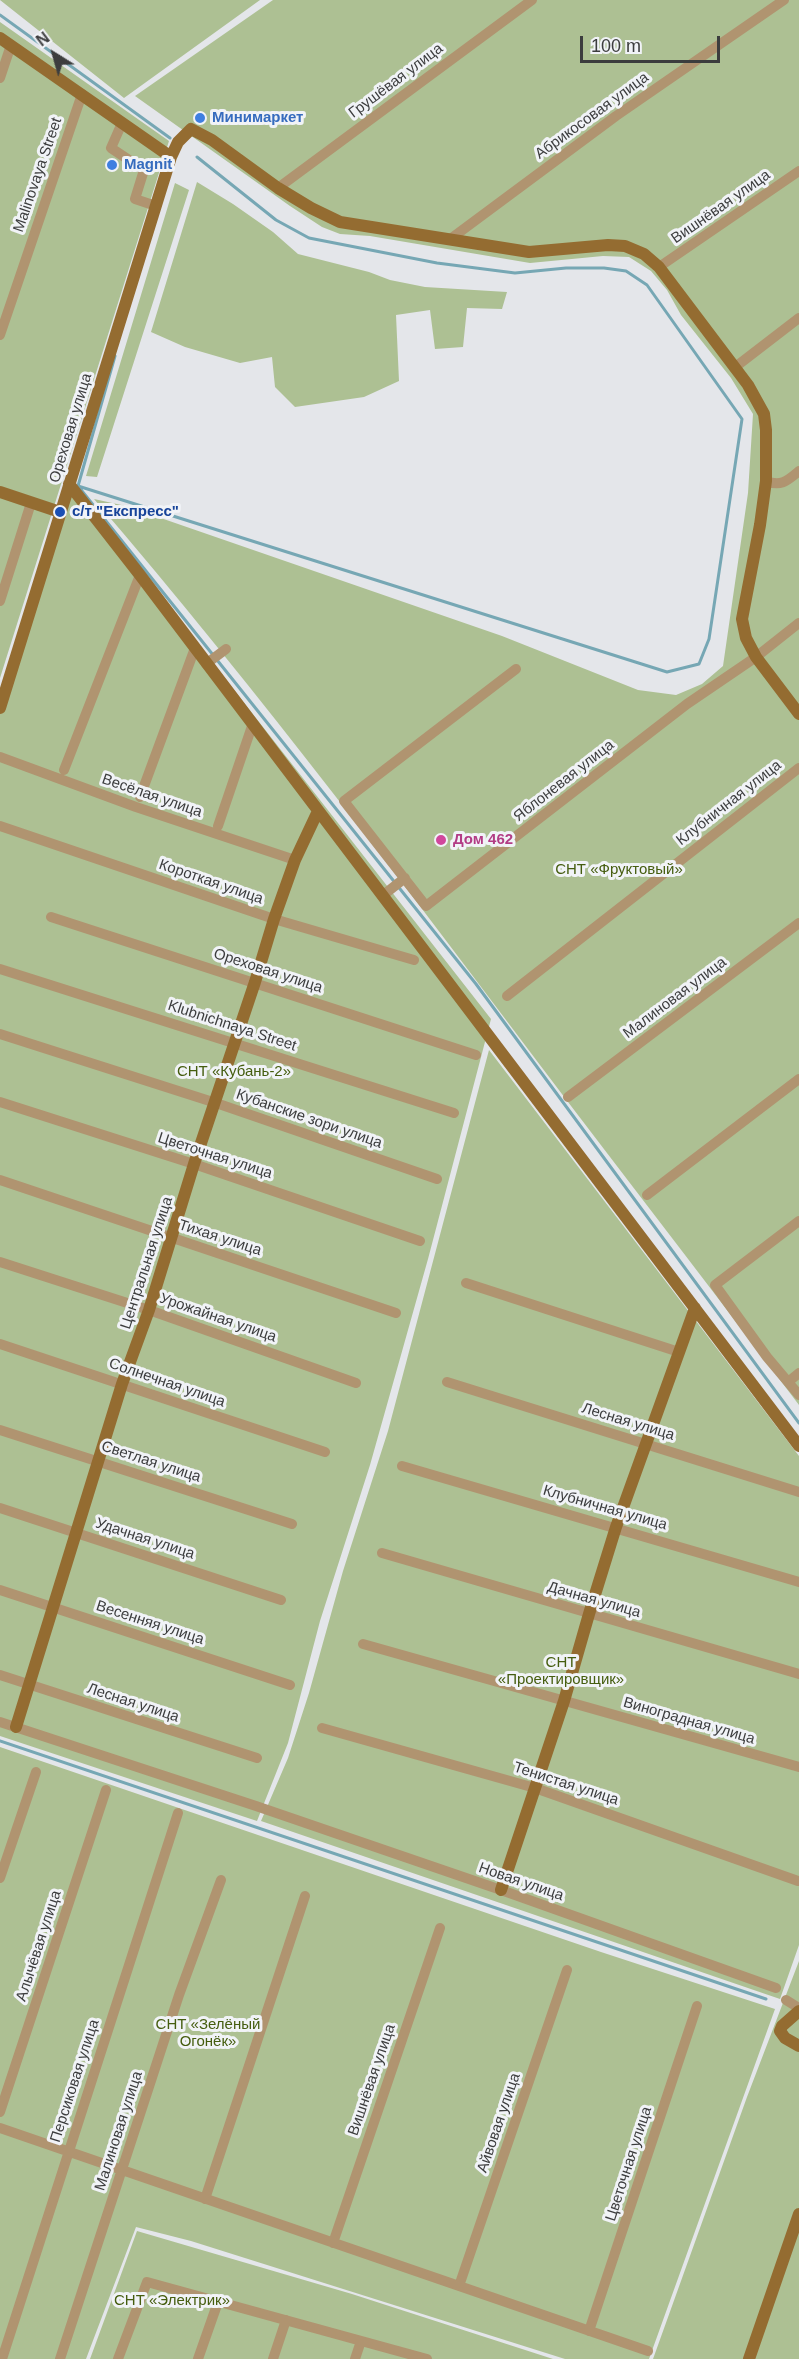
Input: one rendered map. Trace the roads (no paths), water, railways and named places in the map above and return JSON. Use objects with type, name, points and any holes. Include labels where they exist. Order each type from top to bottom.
[{"type":"street","name":"Грушёвая улица","points":[[278,188],[532,0]]},
{"type":"street","name":"Абрикосовая улица","points":[[448,240],[616,116],[784,0]]},
{"type":"street","points":[[0,78],[5,41],[171,157]]},
{"type":"street","name":"Malinovaya Street","points":[[0,335],[82,94]]},
{"type":"street","points":[[122,123],[111,148],[144,171],[135,199],[156,206]]},
{"type":"street","name":"Ореховая улица","points":[[0,708],[171,157],[178,142],[191,129],[212,140],[278,188]]},
{"type":"street","name":"Вишнёвая улица","points":[[659,267],[799,171]]},
{"type":"street","points":[[278,188],[340,222],[529,252],[608,245],[625,246],[644,254],[659,267],[748,385],[764,414],[766,481],[742,619],[746,638],[756,657],[799,714]]},
{"type":"street","points":[[734,368],[799,318]]},
{"type":"street","points":[[766,481],[782,484],[799,471]]},
{"type":"street","points":[[69,484],[195,648],[216,657],[252,726],[798,1444]]},
{"type":"street","points":[[0,492],[60,512]]},
{"type":"street","points":[[0,602],[31,503]]},
{"type":"street","points":[[64,770],[140,575]]},
{"type":"street","name":"Яблоневая улица","points":[[516,669],[344,801],[399,882],[426,906],[687,704],[756,657],[799,623]]},
{"type":"street","points":[[140,797],[195,648]]},
{"type":"street","points":[[218,826],[252,726]]},
{"type":"street","name":"Весёлая улица","points":[[0,757],[136,807],[295,860]]},
{"type":"street","name":"Клубничная улица","points":[[507,996],[799,768]]},
{"type":"street","name":"Центральная улица","points":[[16,1727],[122,1384],[149,1310],[274,919],[295,860],[318,811]]},
{"type":"street","name":"Короткая улица","points":[[0,826],[274,919],[414,960]]},
{"type":"street","points":[[382,896],[399,882]]},
{"type":"street","name":"Ореховая улица","points":[[51,917],[476,1055]]},
{"type":"street","name":"Малиновая улица","points":[[568,1097],[799,923]]},
{"type":"street","name":"Klubnichnaya Street","points":[[0,969],[454,1113]]},
{"type":"street","name":"Кубанские зори улица","points":[[0,1034],[216,1103],[437,1179]]},
{"type":"street","points":[[647,1195],[799,1079]]},
{"type":"street","name":"Цветочная улица","points":[[0,1102],[194,1164],[420,1241]]},
{"type":"street","name":"Тихая улица","points":[[0,1180],[396,1312]]},
{"type":"street","points":[[799,1222],[715,1286],[766,1357],[799,1395]]},
{"type":"street","name":"Урожайная улица","points":[[0,1262],[149,1310],[356,1383]]},
{"type":"street","points":[[466,1283],[679,1352]]},
{"type":"street","points":[[501,1890],[564,1701],[616,1527],[695,1308]]},
{"type":"street","name":"Солнечная улица","points":[[0,1344],[325,1452]]},
{"type":"street","points":[[788,1382],[799,1373]]},
{"type":"street","name":"Лесная улица","points":[[447,1382],[799,1492]]},
{"type":"street","name":"Светлая улица","points":[[0,1430],[292,1524]]},
{"type":"street","name":"Клубничная улица","points":[[402,1466],[799,1582]]},
{"type":"street","name":"Удачная улица","points":[[0,1508],[281,1600]]},
{"type":"street","name":"Дачная улица","points":[[382,1553],[799,1674]]},
{"type":"street","name":"Весенняя улица","points":[[0,1590],[290,1685]]},
{"type":"street","name":"Виноградная улица","points":[[363,1644],[799,1767]]},
{"type":"street","name":"Лесная улица","points":[[0,1675],[257,1758]]},
{"type":"street","name":"Новая улица","points":[[0,1722],[256,1806],[776,1988]]},
{"type":"street","name":"Тенистая улица","points":[[322,1728],[535,1788],[798,1881]]},
{"type":"street","points":[[0,1878],[36,1772]]},
{"type":"street","name":"Алычёвая улица","points":[[0,2112],[106,1790]]},
{"type":"street","name":"Персиковая улица","points":[[2,2359],[178,1813]]},
{"type":"street","name":"Малиновая улица","points":[[60,2359],[179,1995],[221,1880]]},
{"type":"street","points":[[205,2199],[305,1896]]},
{"type":"street","name":"Вишнёвая улица","points":[[333,2243],[440,1928]]},
{"type":"street","name":"Айвовая улица","points":[[459,2286],[567,1970]]},
{"type":"street","points":[[786,2000],[799,2010],[782,2026],[780,2031],[785,2038],[799,2046]]},
{"type":"street","name":"Цветочная улица","points":[[589,2331],[697,2006]]},
{"type":"street","points":[[0,2128],[648,2351]]},
{"type":"street","points":[[749,2359],[799,2214]]},
{"type":"street","points":[[118,2359],[147,2282],[427,2359]]},
{"type":"street","points":[[198,2359],[218,2302]]},
{"type":"street","points":[[273,2359],[286,2320]]},
{"type":"street","points":[[355,2359],[361,2341]]},
{"type":"waterway","points":[[0,15],[170,138]]},
{"type":"waterway","points":[[78,486],[667,672],[699,664],[709,639],[742,419],[647,285],[626,271],[604,268],[566,268],[515,273],[437,263],[309,238],[276,220],[197,157]]},
{"type":"waterway","points":[[115,356],[78,486],[476,984],[799,1423]]},
{"type":"waterway","points":[[0,1741],[766,1999]]},
{"type":"place","name":"Минимаркет","points":[[200,118]]},
{"type":"place","name":"Magnit","points":[[112,165]]},
{"type":"place","name":"с/т \"Експресс\"","points":[[60,512]]},
{"type":"place","name":"Дом 462","points":[[441,840]]},
{"type":"park label","name":"СНТ «Фруктовый»","points":[[619,870]]},
{"type":"park label","name":"СНТ «Кубань-2»","points":[[234,1072]]},
{"type":"park label","name":"СНТ «Проектировщик»","points":[[561,1672]]},
{"type":"park label","name":"СНТ «Зелёный Огонёк»","points":[[208,2034]]},
{"type":"park label","name":"СНТ «Электрик»","points":[[172,2301]]}]
